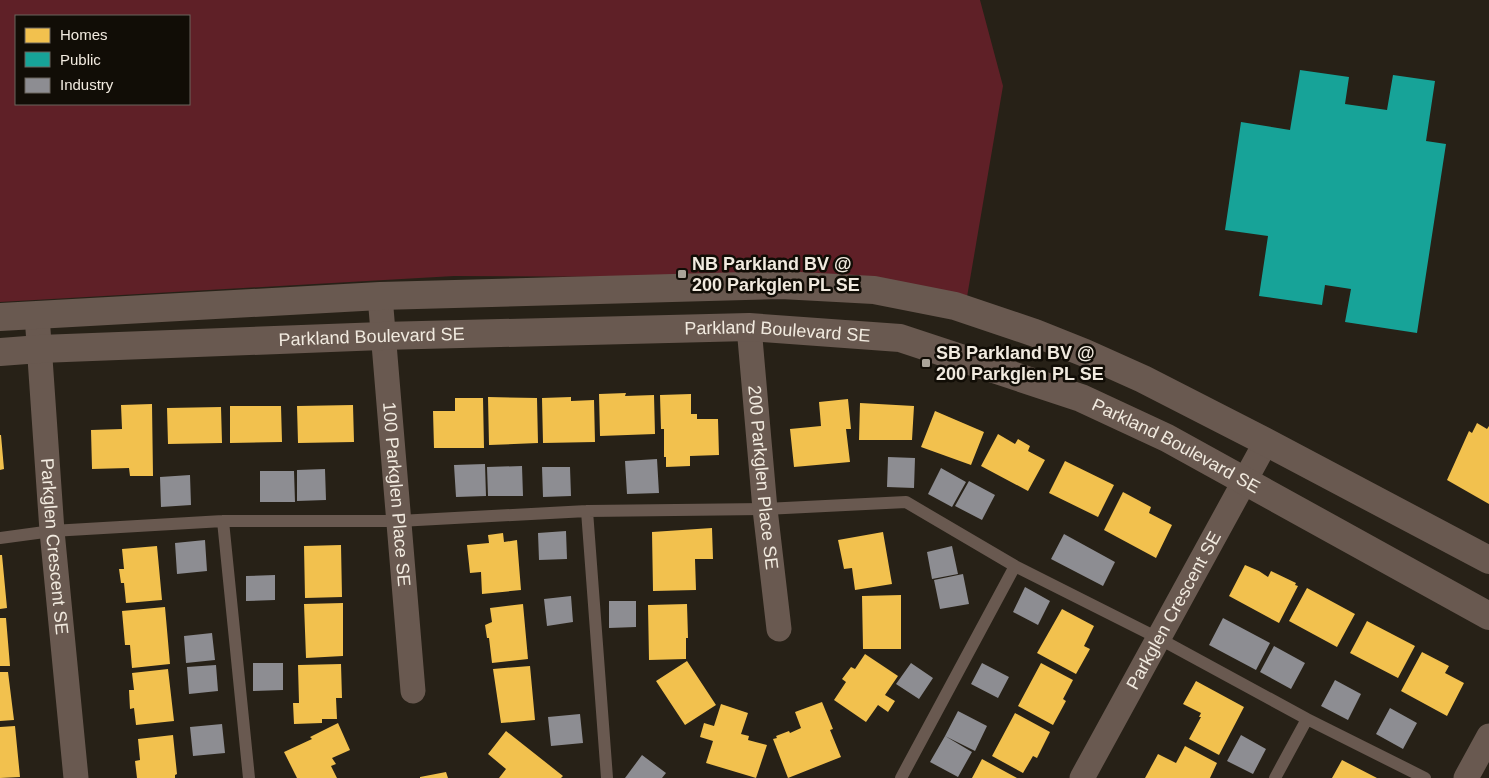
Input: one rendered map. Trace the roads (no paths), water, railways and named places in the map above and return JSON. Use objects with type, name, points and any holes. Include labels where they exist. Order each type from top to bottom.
[{"type":"street","points":[[0,317],[380,296],[781,285],[874,290],[955,306],[1044,336],[1142,378],[1489,560]]},
{"type":"street","name":"100 Parkglen Place SE","points":[[380,296],[413,691]]},
{"type":"street","name":"Parkglen Crescent SE","points":[[38,314],[52,531],[76,778]]},
{"type":"street","name":"Parkland Boulevard SE","points":[[0,352],[382,336],[749,327],[900,338],[1081,398],[1167,438],[1489,616]]},
{"type":"street","name":"200 Parkglen Place SE","points":[[749,327],[764,509],[779,628]]},
{"type":"street","name":"Parkglen Crescent SE","points":[[1082,778],[1266,442]]},
{"type":"street","points":[[1466,778],[1489,736]]},
{"type":"lane","points":[[0,538],[52,531],[223,521],[399,521],[587,511],[764,509],[906,502],[1015,566],[1158,638],[1307,719],[1425,778]]},
{"type":"lane","points":[[587,511],[607,778]]},
{"type":"lane","points":[[223,521],[249,778]]},
{"type":"lane","points":[[901,778],[1015,566]]},
{"type":"lane","points":[[1275,778],[1307,719]]},
{"type":"place","name":"NB Parkland BV @ 200 Parkglen PL SE","points":[[682,274]]},
{"type":"place","name":"SB Parkland BV @ 200 Parkglen PL SE","points":[[926,363]]}]
